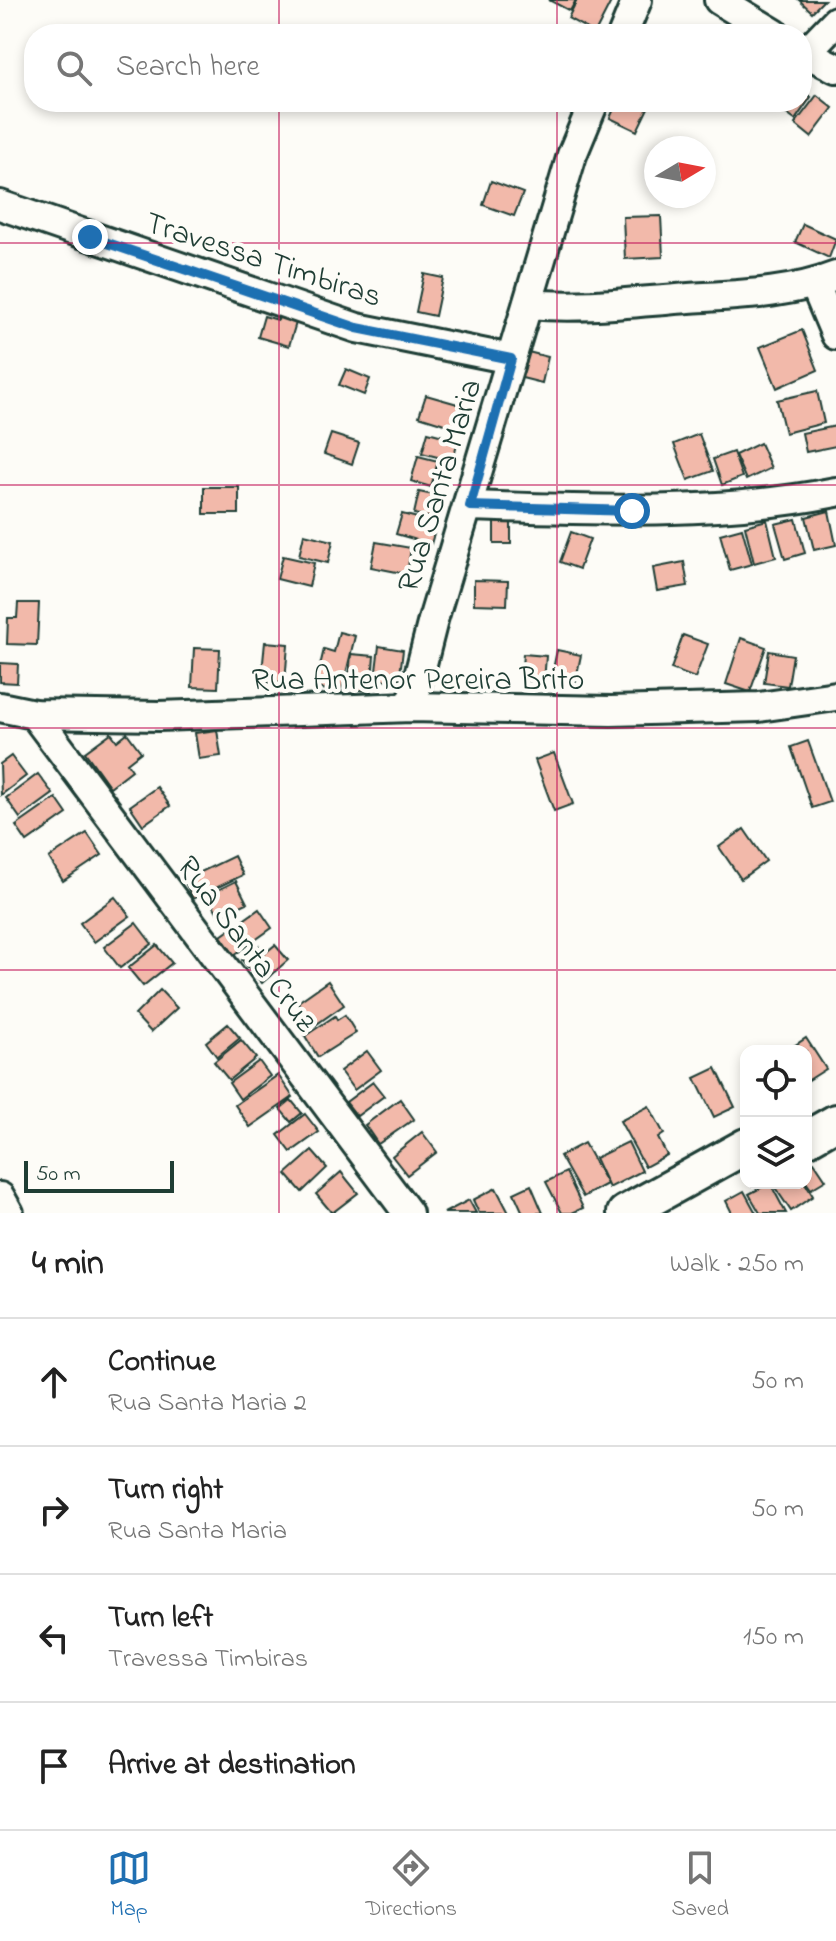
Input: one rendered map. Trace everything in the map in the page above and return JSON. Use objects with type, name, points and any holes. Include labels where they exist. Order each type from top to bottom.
[{"type":"main road","points":[[812,1111],[836,1098]]},
{"type":"main road","points":[[812,1136],[836,1122]]},
{"type":"main road","points":[[644,1211],[740,1150]]},
{"type":"main road","points":[[644,1211],[740,1173]]},
{"type":"street","points":[[627,24],[637,0]]},
{"type":"street","points":[[719,0],[759,24]]},
{"type":"street","points":[[812,44],[836,21]]},
{"type":"street","points":[[812,56],[836,68]]},
{"type":"street","name":"Rua Santa Maria","points":[[411,707],[433,620],[470,506],[572,155],[590,112]]},
{"type":"street","name":"Travessa Timbiras","points":[[0,205],[357,328],[511,359]]},
{"type":"street","points":[[528,304],[580,308],[825,280],[836,335]]},
{"type":"street","points":[[470,506],[632,511],[784,502],[836,492]]},
{"type":"street","name":"Rua Antenor Pereira Brito","points":[[0,707],[34,714],[159,716],[411,707],[611,711],[730,708],[836,696]]},
{"type":"street","name":"Rua Santa Cruz","points":[[34,714],[408,1213]]},
{"type":"street","points":[[0,1197],[9,1213]]},
{"type":"building","points":[[549,0],[576,0],[570,11]]},
{"type":"building","points":[[577,0],[612,0],[600,24],[579,24],[568,18]]},
{"type":"building","points":[[799,0],[824,0],[812,12]]},
{"type":"building","points":[[817,95],[833,108],[811,137],[795,124],[804,112],[812,112],[812,102]]},
{"type":"building","points":[[613,112],[646,112],[637,131],[610,118]]},
{"type":"building","points":[[784,112],[801,112],[795,120]]},
{"type":"building","points":[[491,181],[523,193],[514,216],[483,205]]},
{"type":"building","points":[[661,216],[663,257],[625,259],[623,217]]},
{"type":"building","points":[[803,224],[836,239],[829,258],[795,242]]},
{"type":"building","points":[[424,274],[443,278],[435,316],[416,312]]},
{"type":"building","points":[[281,311],[298,316],[289,346],[258,337],[264,316],[278,320]]},
{"type":"building","points":[[802,330],[818,370],[777,388],[760,347]]},
{"type":"building","points":[[524,351],[548,357],[542,383],[518,377]]},
{"type":"building","points":[[346,369],[370,379],[364,395],[339,385]]},
{"type":"building","points":[[817,391],[824,423],[785,433],[777,400]]},
{"type":"building","points":[[426,395],[461,405],[454,427],[419,416]]},
{"type":"building","points":[[836,426],[836,446],[806,452],[802,433]]},
{"type":"building","points":[[428,432],[458,440],[453,461],[422,453]]},
{"type":"building","points":[[331,434],[359,443],[352,464],[324,454]]},
{"type":"building","points":[[699,434],[713,471],[688,480],[674,444]]},
{"type":"building","points":[[760,443],[771,468],[746,480],[735,455]]},
{"type":"building","points":[[733,452],[742,477],[722,485],[713,459]]},
{"type":"building","points":[[418,456],[438,461],[431,487],[411,481]]},
{"type":"building","points":[[204,487],[239,487],[239,514],[204,514]]},
{"type":"building","points":[[419,492],[438,496],[433,518],[414,514]]},
{"type":"building","points":[[829,511],[836,545],[814,550],[806,517]]},
{"type":"building","points":[[402,514],[437,523],[431,544],[396,534]]},
{"type":"building","points":[[796,519],[805,553],[785,559],[775,524]]},
{"type":"building","points":[[767,520],[776,557],[754,563],[745,526]]},
{"type":"building","points":[[494,521],[511,521],[511,544],[494,544]]},
{"type":"building","points":[[742,528],[752,564],[730,570],[720,534]]},
{"type":"building","points":[[571,532],[590,539],[579,569],[560,562]]},
{"type":"building","points":[[304,534],[333,541],[328,563],[299,556]]},
{"type":"building","points":[[376,542],[411,548],[407,574],[371,567]]},
{"type":"building","points":[[283,556],[314,563],[309,587],[277,579]]},
{"type":"building","points":[[684,562],[688,586],[657,591],[653,568]]},
{"type":"building","points":[[474,580],[508,581],[507,605],[474,604]]},
{"type":"building","points":[[18,603],[39,603],[37,645],[7,644],[8,618],[17,618]]},
{"type":"building","points":[[339,632],[355,636],[341,694],[315,687],[324,649],[334,652]]},
{"type":"building","points":[[683,635],[708,644],[695,678],[671,669]]},
{"type":"building","points":[[741,638],[766,647],[750,692],[726,684]]},
{"type":"building","points":[[265,642],[288,644],[285,683],[261,682]]},
{"type":"building","points":[[379,646],[403,650],[399,682],[375,679]]},
{"type":"building","points":[[194,648],[220,649],[218,688],[192,687]]},
{"type":"building","points":[[557,650],[581,655],[575,684],[551,679]]},
{"type":"building","points":[[769,651],[793,655],[788,686],[764,683]]},
{"type":"building","points":[[351,654],[374,656],[371,691],[348,689]]},
{"type":"building","points":[[523,654],[546,656],[544,682],[521,680]]},
{"type":"building","points":[[0,663],[18,664],[17,683],[0,682]]},
{"type":"building","points":[[217,730],[221,756],[199,759],[195,733]]},
{"type":"building","points":[[111,733],[117,741],[127,733],[141,752],[127,763],[132,770],[110,787],[85,752]]},
{"type":"building","points":[[808,741],[830,802],[812,808],[791,747]]},
{"type":"building","points":[[554,753],[573,804],[554,811],[535,760]]},
{"type":"building","points":[[11,756],[26,776],[1,795],[0,764]]},
{"type":"building","points":[[38,774],[53,794],[20,818],[6,798]]},
{"type":"building","points":[[157,787],[170,806],[143,825],[130,806]]},
{"type":"building","points":[[56,798],[67,814],[27,842],[16,826]]},
{"type":"building","points":[[744,829],[766,861],[741,879],[719,847]]},
{"type":"building","points":[[87,833],[102,855],[63,881],[49,858]]},
{"type":"building","points":[[234,856],[243,875],[193,899],[184,880]]},
{"type":"building","points":[[236,881],[247,903],[219,916],[208,895]]},
{"type":"building","points":[[115,897],[130,916],[94,942],[80,923]]},
{"type":"building","points":[[259,909],[272,928],[234,955],[221,936]]},
{"type":"building","points":[[136,923],[152,944],[120,968],[104,947]]},
{"type":"building","points":[[157,945],[172,963],[143,986],[128,968]]},
{"type":"building","points":[[275,945],[288,960],[262,983],[242,960],[259,946],[265,953]]},
{"type":"building","points":[[328,981],[344,1005],[314,1026],[298,1002]]},
{"type":"building","points":[[160,990],[177,1008],[151,1032],[135,1015]]},
{"type":"building","points":[[345,1015],[356,1033],[318,1057],[305,1036],[335,1016],[337,1020]]},
{"type":"building","points":[[228,1024],[240,1038],[217,1057],[206,1042]]},
{"type":"building","points":[[806,1038],[811,1045],[796,1045]]},
{"type":"building","points":[[241,1040],[256,1058],[229,1080],[214,1062]]},
{"type":"building","points":[[812,1047],[826,1069],[812,1078]]},
{"type":"building","points":[[367,1051],[381,1070],[354,1090],[340,1071]]},
{"type":"building","points":[[259,1061],[270,1076],[240,1099],[229,1083]]},
{"type":"building","points":[[716,1068],[735,1107],[714,1117],[695,1078]]},
{"type":"building","points":[[278,1075],[293,1097],[250,1127],[235,1105]]},
{"type":"building","points":[[373,1082],[384,1096],[357,1116],[346,1102]]},
{"type":"building","points":[[400,1099],[414,1119],[378,1144],[365,1125]]},
{"type":"building","points":[[291,1100],[302,1113],[291,1122],[280,1109]]},
{"type":"building","points":[[649,1106],[664,1134],[658,1138],[667,1155],[645,1167],[620,1121]]},
{"type":"building","points":[[305,1114],[319,1132],[291,1152],[278,1135]]},
{"type":"building","points":[[422,1132],[437,1152],[407,1175],[392,1156]]},
{"type":"building","points":[[628,1142],[642,1171],[609,1188],[595,1158]]},
{"type":"building","points":[[584,1143],[607,1184],[583,1197],[560,1156]]},
{"type":"building","points":[[312,1151],[327,1168],[302,1192],[286,1174]]},
{"type":"building","points":[[812,1163],[826,1180],[812,1188]]},
{"type":"building","points":[[341,1172],[358,1193],[332,1213],[316,1194]]},
{"type":"building","points":[[566,1172],[583,1208],[572,1213],[562,1213],[546,1182]]},
{"type":"building","points":[[531,1185],[543,1213],[523,1213],[514,1193]]},
{"type":"building","points":[[496,1188],[509,1213],[479,1213],[473,1200]]},
{"type":"building","points":[[759,1189],[773,1189],[786,1213],[760,1213],[749,1194]]},
{"type":"building","points":[[776,1189],[809,1189],[813,1196],[791,1211]]},
{"type":"building","points":[[744,1191],[756,1213],[732,1213],[726,1201]]},
{"type":"building","points":[[469,1200],[476,1213],[444,1213]]},
{"type":"route","points":[[90,237],[357,328],[511,359],[470,506],[632,511]]}]
